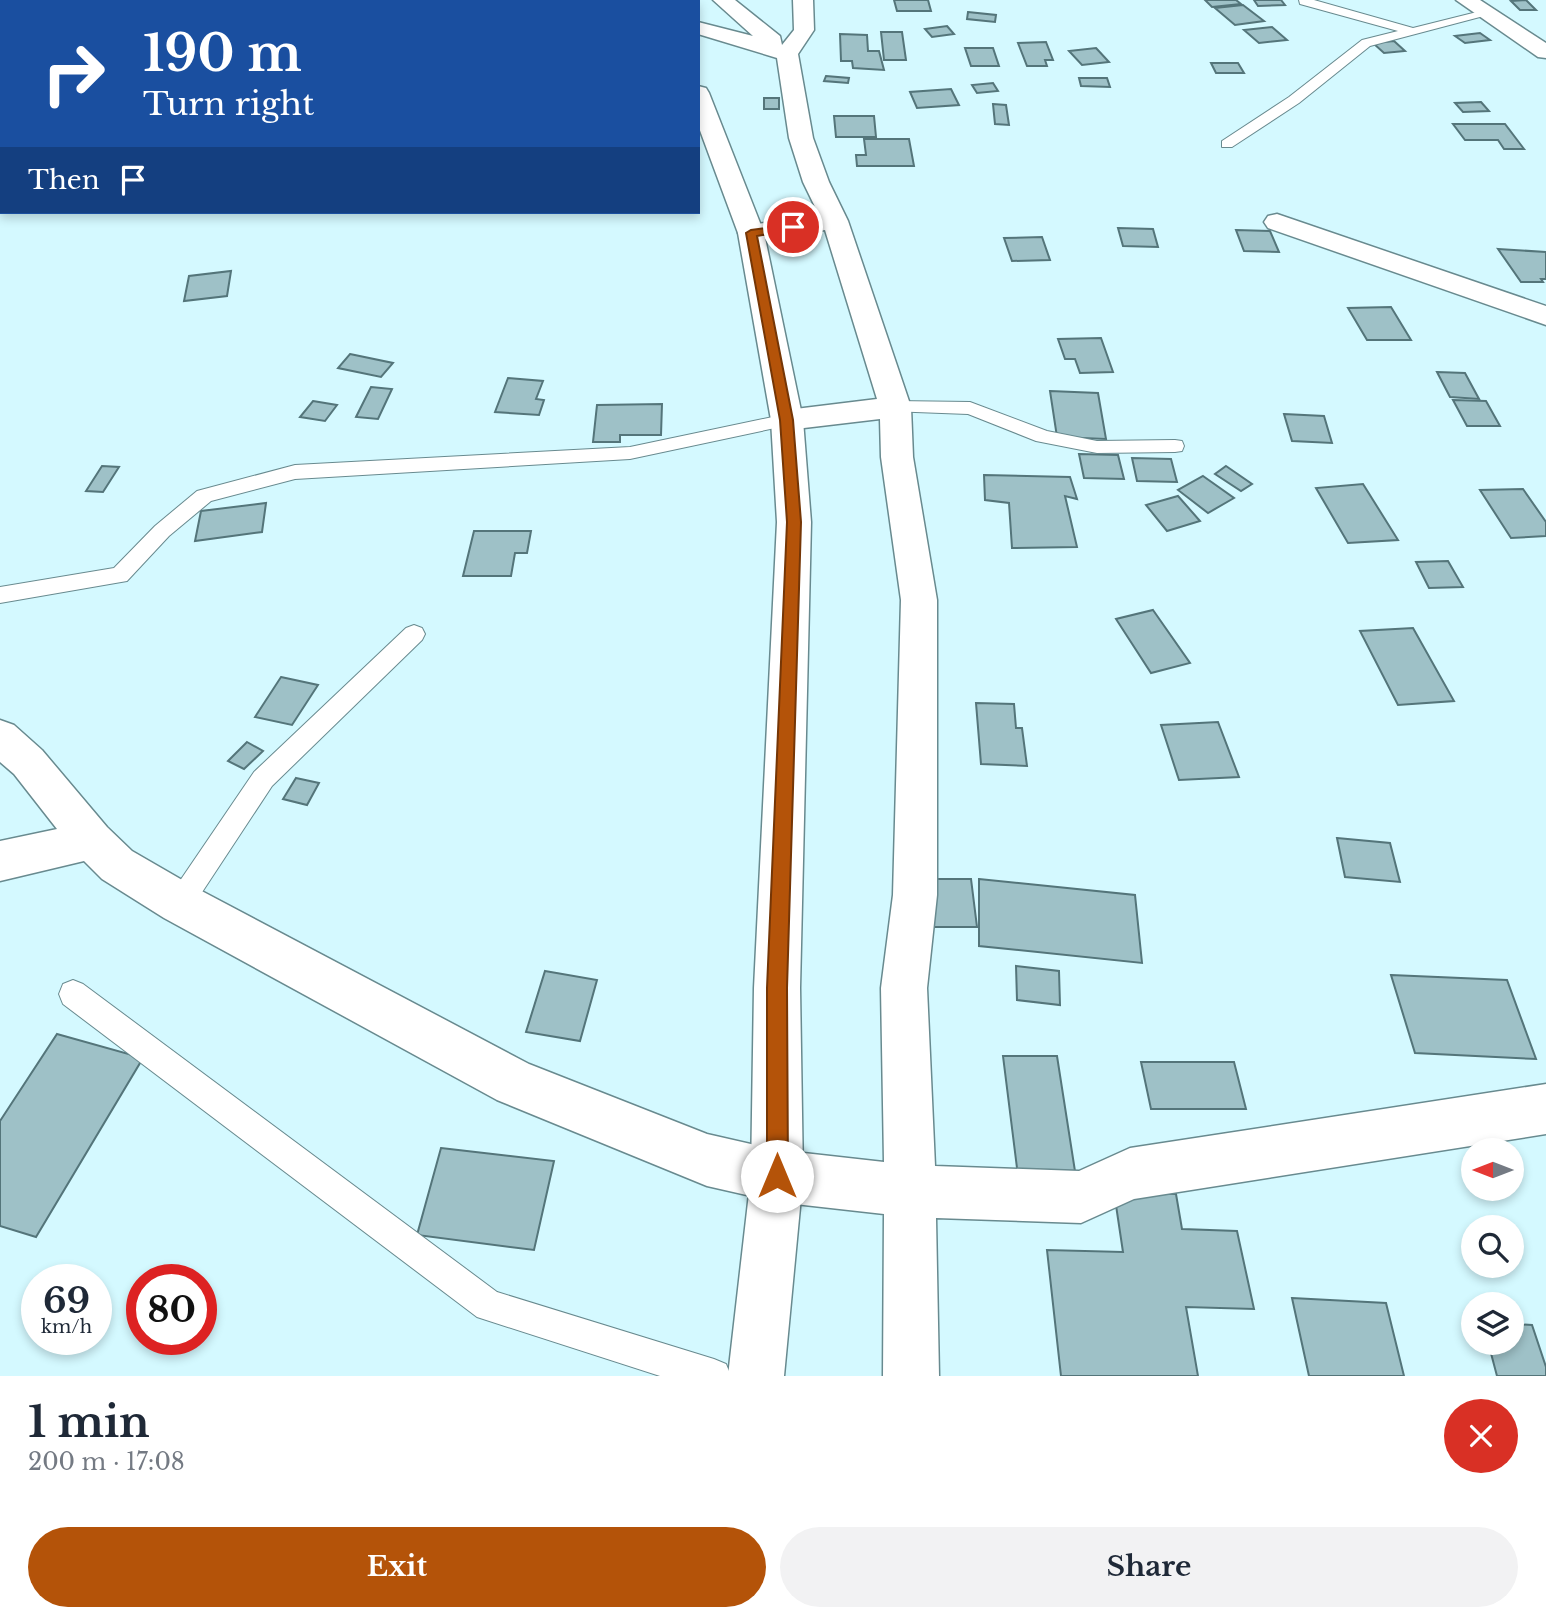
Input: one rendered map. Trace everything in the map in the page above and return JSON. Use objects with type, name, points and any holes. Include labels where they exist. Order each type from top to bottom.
[{"type":"main road","points":[[723,0],[787,54],[801,138],[816,182],[835,221],[895,407],[897,457],[919,600],[915,895],[904,988],[910,1191],[911,1376]]},
{"type":"main road","points":[[787,54],[804,30],[803,0]]},
{"type":"main road","points":[[1466,0],[1489,13],[1511,31],[1545,38]]},
{"type":"main road","points":[[700,28],[717,31],[787,54]]},
{"type":"main road","points":[[700,98],[751,233],[787,420],[794,522],[777,988],[777,1176],[756,1376]]},
{"type":"main road","points":[[751,233],[835,221]]},
{"type":"main road","points":[[1276,222],[1546,316]]},
{"type":"main road","points":[[787,420],[895,407]]},
{"type":"main road","points":[[0,737],[28,762],[92,840],[117,864],[180,903],[514,1083],[707,1160],[777,1176],[910,1191],[1081,1197],[1130,1174],[1546,1109]]},
{"type":"main road","points":[[0,861],[92,840]]},
{"type":"lane","points":[[1304,1],[1413,32]]},
{"type":"lane","points":[[1227,144],[1294,100],[1366,43],[1489,13]]},
{"type":"lane","points":[[895,407],[970,408],[1043,437],[1097,447],[1175,446]]},
{"type":"lane","points":[[0,594],[120,575],[162,531],[204,496],[295,472],[630,453],[787,420]]},
{"type":"lane","points":[[180,903],[264,779],[414,634]]},
{"type":"lane","points":[[73,993],[488,1306],[714,1376]]},
{"type":"building","points":[[894,0],[928,0],[931,11],[897,11]]},
{"type":"building","points":[[1205,0],[1236,0],[1241,4],[1212,7]]},
{"type":"building","points":[[1254,0],[1281,0],[1285,5],[1258,6]]},
{"type":"building","points":[[1526,0],[1536,10],[1520,10],[1511,1]]},
{"type":"building","points":[[1243,5],[1264,21],[1235,25],[1215,8]]},
{"type":"building","points":[[968,12],[996,15],[995,22],[967,19]]},
{"type":"building","points":[[947,26],[954,34],[932,37],[925,29]]},
{"type":"building","points":[[1272,27],[1287,40],[1259,43],[1244,30]]},
{"type":"building","points":[[881,32],[902,32],[906,60],[884,60]]},
{"type":"building","points":[[1480,33],[1490,40],[1465,43],[1455,36]]},
{"type":"building","points":[[840,34],[867,35],[868,51],[879,51],[884,70],[853,68],[852,61],[841,61]]},
{"type":"building","points":[[1394,41],[1405,51],[1384,53],[1373,43]]},
{"type":"building","points":[[1046,42],[1053,60],[1045,60],[1047,66],[1027,66],[1018,43]]},
{"type":"building","points":[[965,48],[993,48],[999,66],[971,66]]},
{"type":"building","points":[[1096,48],[1109,62],[1082,65],[1069,51]]},
{"type":"building","points":[[1211,63],[1238,63],[1244,73],[1216,73]]},
{"type":"building","points":[[826,76],[849,78],[848,83],[824,81]]},
{"type":"building","points":[[1079,78],[1107,78],[1110,87],[1081,86]]},
{"type":"building","points":[[993,83],[998,91],[977,93],[972,85]]},
{"type":"building","points":[[951,89],[959,105],[917,108],[910,92]]},
{"type":"building","points":[[764,98],[779,98],[779,109],[764,109]]},
{"type":"building","points":[[1481,102],[1489,111],[1463,112],[1455,103]]},
{"type":"building","points":[[993,104],[1006,105],[1009,125],[995,124]]},
{"type":"building","points":[[834,116],[874,116],[876,137],[836,137]]},
{"type":"building","points":[[1453,124],[1505,124],[1524,149],[1504,149],[1498,140],[1465,140]]},
{"type":"building","points":[[864,139],[909,139],[914,166],[857,166],[856,155],[866,155]]},
{"type":"building","points":[[1118,228],[1153,229],[1158,247],[1123,246]]},
{"type":"building","points":[[1236,230],[1270,231],[1279,252],[1244,251]]},
{"type":"building","points":[[1042,237],[1050,260],[1012,261],[1004,238]]},
{"type":"building","points":[[1498,249],[1546,252],[1546,279],[1541,279],[1543,282],[1521,282]]},
{"type":"building","points":[[231,271],[227,296],[184,301],[189,276]]},
{"type":"building","points":[[1391,307],[1411,340],[1367,340],[1348,308]]},
{"type":"building","points":[[1101,338],[1113,372],[1080,373],[1075,359],[1065,359],[1058,339]]},
{"type":"building","points":[[350,354],[393,363],[381,377],[338,368]]},
{"type":"building","points":[[1437,372],[1465,373],[1479,399],[1450,397]]},
{"type":"building","points":[[508,378],[543,381],[536,399],[544,400],[539,415],[495,412]]},
{"type":"building","points":[[371,387],[392,389],[378,419],[356,417]]},
{"type":"building","points":[[1050,391],[1098,393],[1106,439],[1057,437]]},
{"type":"building","points":[[1453,400],[1486,401],[1500,426],[1467,426]]},
{"type":"building","points":[[313,401],[337,405],[325,421],[300,417]]},
{"type":"building","points":[[662,404],[661,435],[620,435],[620,442],[593,442],[597,405]]},
{"type":"building","points":[[1284,414],[1324,416],[1332,443],[1292,441]]},
{"type":"building","points":[[1079,454],[1118,455],[1124,479],[1084,478]]},
{"type":"building","points":[[1132,458],[1171,459],[1177,482],[1137,481]]},
{"type":"building","points":[[102,466],[119,467],[103,492],[86,491]]},
{"type":"building","points":[[1226,466],[1252,484],[1241,491],[1215,474]]},
{"type":"building","points":[[984,475],[1070,477],[1077,499],[1065,496],[1077,547],[1012,548],[1009,503],[985,500]]},
{"type":"building","points":[[1203,476],[1234,498],[1208,513],[1178,490]]},
{"type":"building","points":[[1363,484],[1398,540],[1348,543],[1316,488]]},
{"type":"building","points":[[1523,489],[1546,522],[1546,536],[1511,538],[1480,490]]},
{"type":"building","points":[[1178,496],[1200,521],[1167,531],[1146,505]]},
{"type":"building","points":[[266,503],[262,532],[195,541],[201,511]]},
{"type":"building","points":[[474,531],[531,531],[527,553],[515,553],[511,576],[463,576]]},
{"type":"building","points":[[1448,561],[1463,587],[1429,588],[1416,562]]},
{"type":"building","points":[[1153,610],[1190,663],[1151,673],[1116,619]]},
{"type":"building","points":[[1413,628],[1454,701],[1398,705],[1360,631]]},
{"type":"building","points":[[281,677],[318,685],[292,725],[255,717]]},
{"type":"building","points":[[976,703],[1014,704],[1016,728],[1022,728],[1027,766],[981,764]]},
{"type":"building","points":[[1218,722],[1239,777],[1179,780],[1161,725]]},
{"type":"building","points":[[247,742],[263,751],[244,769],[228,761]]},
{"type":"building","points":[[296,778],[319,783],[307,805],[283,799]]},
{"type":"building","points":[[1337,838],[1390,843],[1400,882],[1345,877]]},
{"type":"building","points":[[919,879],[971,879],[977,927],[924,927]]},
{"type":"building","points":[[979,879],[1135,895],[1142,963],[979,946]]},
{"type":"building","points":[[1016,966],[1059,971],[1060,1005],[1017,1000]]},
{"type":"building","points":[[545,971],[597,980],[580,1041],[526,1032]]},
{"type":"building","points":[[1391,975],[1507,980],[1536,1059],[1415,1053]]},
{"type":"building","points":[[57,1034],[143,1058],[36,1237],[0,1226],[0,1121]]},
{"type":"building","points":[[1003,1056],[1057,1056],[1077,1184],[1019,1184]]},
{"type":"building","points":[[1141,1062],[1234,1062],[1246,1109],[1151,1109]]},
{"type":"building","points":[[441,1148],[554,1161],[534,1250],[417,1235]]},
{"type":"building","points":[[1114,1192],[1176,1194],[1182,1229],[1237,1231],[1254,1309],[1186,1307],[1198,1376],[1061,1376],[1047,1250],[1123,1252]]},
{"type":"building","points":[[1292,1298],[1386,1303],[1404,1376],[1309,1376]]},
{"type":"building","points":[[1524,1325],[1532,1325],[1546,1367],[1546,1376],[1497,1376],[1491,1355],[1524,1355]]},
{"type":"route","points":[[777,1176],[777,988],[794,522],[787,420],[751,233],[793,227]]}]
